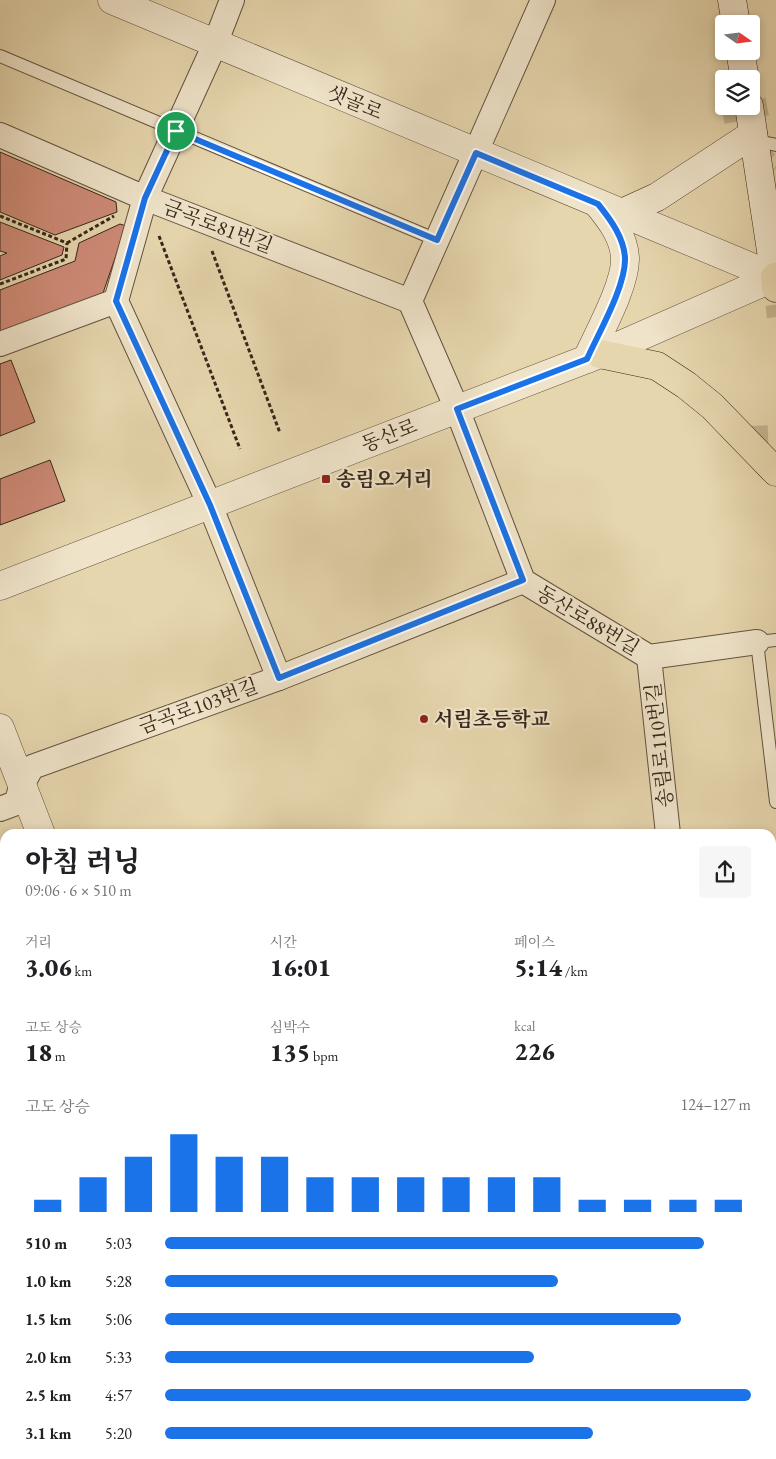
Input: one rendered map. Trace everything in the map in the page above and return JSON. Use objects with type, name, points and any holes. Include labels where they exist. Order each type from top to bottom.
[{"type":"main road","points":[[593,356],[657,366],[712,406],[776,472]]},
{"type":"street","name":"샛골로","points":[[112,0],[610,208],[776,281]]},
{"type":"street","points":[[232,0],[216,44],[145,198],[116,301],[210,505],[279,678]]},
{"type":"street","points":[[410,301],[543,0]]},
{"type":"street","points":[[732,0],[734,15]]},
{"type":"street","points":[[753,115],[767,144],[776,281]]},
{"type":"street","name":"금곡로81번길","points":[[0,135],[145,198],[410,301]]},
{"type":"street","points":[[593,356],[622,280],[625,259],[620,238],[610,218],[610,208],[657,197],[767,144]]},
{"type":"street","name":"동산로","points":[[0,586],[593,356],[776,281]]},
{"type":"street","points":[[0,344],[116,301]]},
{"type":"street","name":"동산로88번길","points":[[410,301],[457,409],[523,580],[649,657],[767,641]]},
{"type":"street","name":"금곡로103번길","points":[[0,810],[16,803],[32,767],[279,678],[523,580]]},
{"type":"street","name":"송림로110번길","points":[[649,657],[667,829]]},
{"type":"street","points":[[0,728],[39,829]]},
{"type":"lane","points":[[0,56],[437,240]]},
{"type":"lane","points":[[767,641],[776,802]]},
{"type":"path","points":[[67,243],[145,198]]},
{"type":"path","points":[[0,216],[67,243]]},
{"type":"path","points":[[200,220],[280,433]]},
{"type":"path","points":[[159,235],[240,449]]},
{"type":"path","points":[[0,284],[66,259],[67,243]]},
{"type":"building","points":[[0,152],[116,202],[117,212],[55,235],[0,212]]},
{"type":"building","points":[[0,222],[64,247],[62,255],[0,280],[0,256],[7,253],[0,251]]},
{"type":"building","points":[[120,224],[126,226],[102,296],[0,335],[0,290],[75,261],[79,243]]},
{"type":"building","points":[[11,360],[35,422],[0,436],[0,364]]},
{"type":"building","points":[[50,460],[65,501],[0,525],[0,479]]},
{"type":"tunnel","points":[[760,108],[776,105]]},
{"type":"tunnel","points":[[756,148],[776,168]]},
{"type":"tunnel","points":[[771,278],[776,317]]},
{"type":"tunnel","points":[[750,435],[776,434]]},
{"type":"place","name":"송림오거리","points":[[326,479]]},
{"type":"place","name":"서림초등학교","points":[[424,719]]},
{"type":"route","points":[[176,131],[437,240],[476,153],[598,204],[610,218],[620,238],[625,259],[622,280],[587,359],[457,409],[523,580],[279,678],[210,505],[116,301],[145,198],[176,131]]}]
